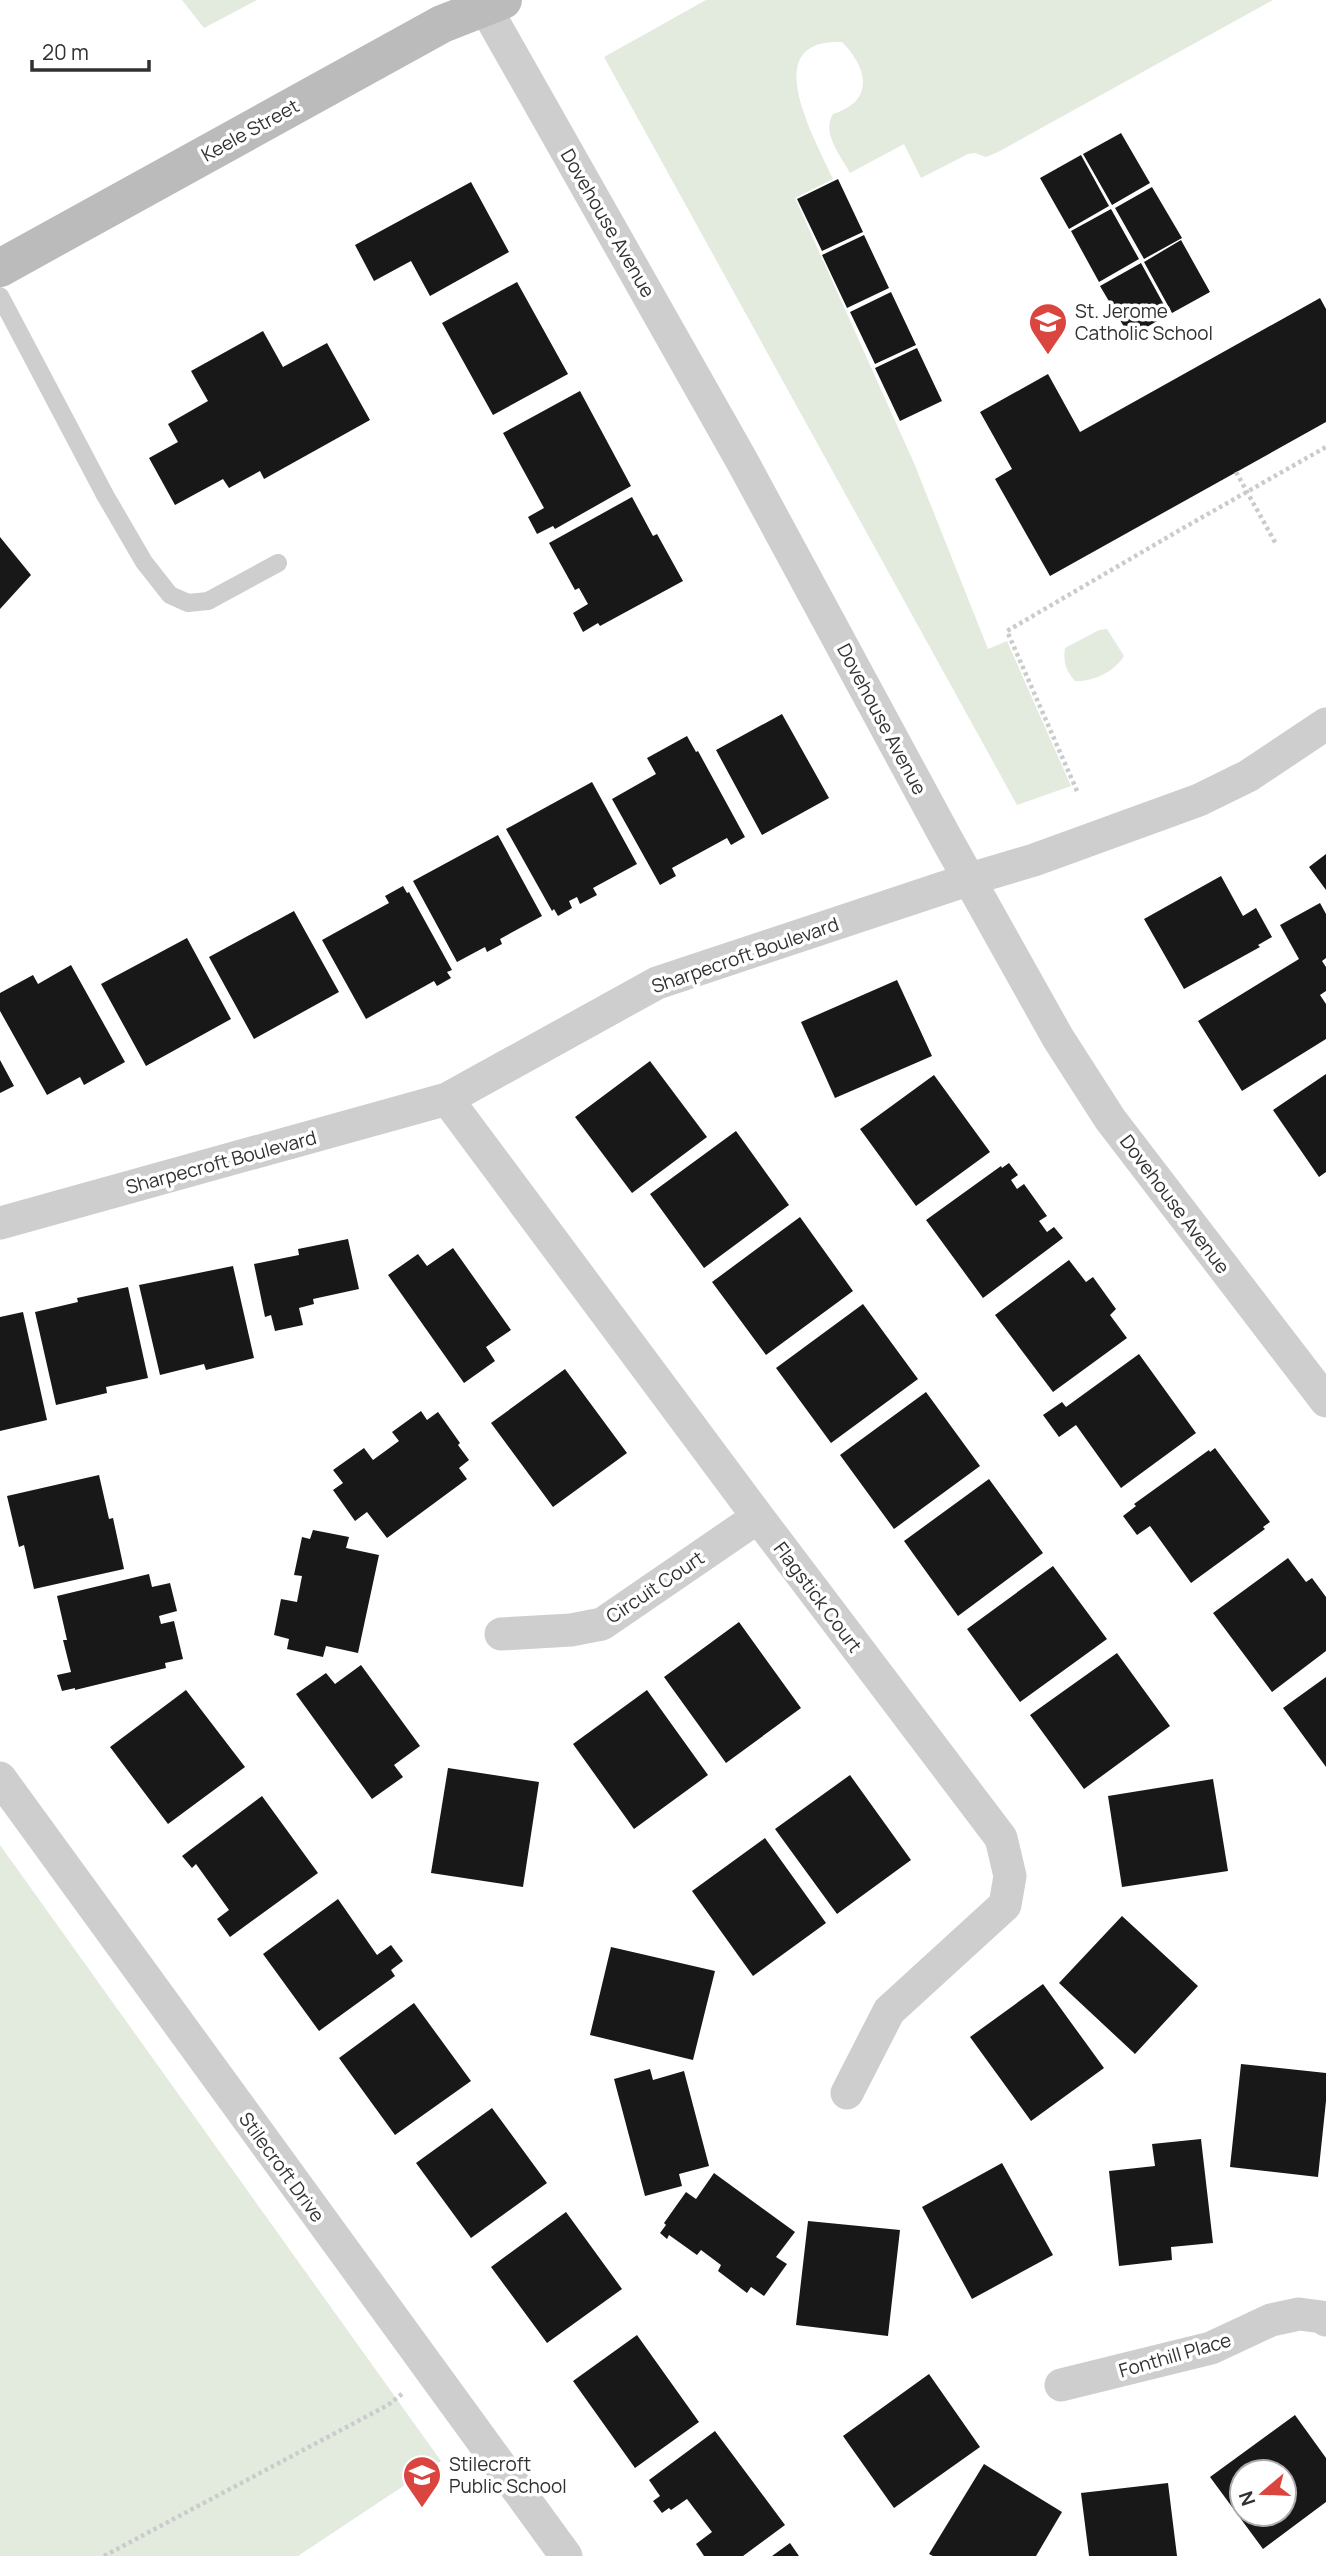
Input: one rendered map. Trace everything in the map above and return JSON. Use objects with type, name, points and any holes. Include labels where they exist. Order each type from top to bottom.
[{"type":"main road","name":"Keele Street","points":[[0,268],[442,24],[494,4]]},
{"type":"street","name":"Dovehouse Avenue","points":[[494,4],[1058,1038],[1110,1119],[1326,1401]]},
{"type":"street","name":"Sharpecroft Boulevard","points":[[0,1223],[447,1099],[657,983],[1034,860],[1199,800],[1248,776],[1326,724]]},
{"type":"street","name":"Flagstick Court","points":[[447,1099],[1001,1838],[1010,1876],[1005,1905],[888,2011],[847,2092]]},
{"type":"street","name":"Circuit Court","points":[[501,1634],[571,1630],[602,1624],[758,1517]]},
{"type":"street","name":"Stilecroft Drive","points":[[0,1778],[566,2556]]},
{"type":"street","name":"Fonthill Place","points":[[1061,2385],[1211,2348],[1271,2320],[1299,2314],[1326,2320]]},
{"type":"lane","points":[[0,296],[105,495],[145,562],[170,596],[188,603],[208,600],[278,563]]},
{"type":"path","points":[[1077,791],[1007,631],[1326,447]]},
{"type":"path","points":[[1236,472],[1276,544]]},
{"type":"path","points":[[104,2556],[388,2405],[431,2373]]},
{"type":"shaded area","points":[[182,0],[257,0],[204,28]]},
{"type":"shaded area","points":[[706,0],[1273,0],[998,152],[986,157],[975,153],[968,154],[921,178],[904,144],[850,173],[831,137],[830,121],[833,114],[856,101],[863,83],[857,62],[842,42],[816,45],[802,56],[797,73],[798,94],[805,117],[833,179],[795,198],[914,463],[988,649],[1007,641],[1071,786],[1017,805],[604,57]]},
{"type":"shaded area","points":[[1107,629],[1124,656],[1115,667],[1103,675],[1075,681],[1066,666],[1065,648],[1099,630]]},
{"type":"shaded area","points":[[0,1845],[441,2461],[298,2556],[0,2556]]},
{"type":"building","points":[[1121,133],[1150,183],[1112,205],[1083,154]]},
{"type":"building","points":[[1081,155],[1109,206],[1069,229],[1040,178]]},
{"type":"building","points":[[838,179],[863,232],[822,251],[797,199]]},
{"type":"building","points":[[471,182],[509,252],[430,296],[411,261],[374,281],[355,245]]},
{"type":"building","points":[[1152,187],[1182,238],[1144,259],[1115,208]]},
{"type":"building","points":[[1111,209],[1139,259],[1099,282],[1071,231]]},
{"type":"building","points":[[864,235],[889,288],[847,308],[822,255]]},
{"type":"building","points":[[1181,240],[1210,292],[1172,313],[1144,262]]},
{"type":"building","points":[[1141,263],[1169,314],[1130,337],[1100,286]]},
{"type":"building","points":[[517,282],[568,374],[493,415],[442,323]]},
{"type":"building","points":[[891,292],[916,345],[875,364],[850,312]]},
{"type":"building","points":[[1320,298],[1326,309],[1326,422],[1050,576],[995,479],[1012,469],[980,412],[1048,374],[1080,432]]},
{"type":"building","points":[[263,331],[283,367],[327,343],[370,420],[264,479],[260,471],[229,488],[223,479],[175,505],[149,458],[178,442],[168,424],[208,401],[191,371]]},
{"type":"building","points":[[917,348],[942,401],[900,421],[875,368]]},
{"type":"building","points":[[580,391],[631,486],[555,529],[553,526],[537,534],[528,517],[544,508],[503,433]]},
{"type":"building","points":[[632,497],[653,536],[657,534],[683,581],[600,626],[598,623],[583,632],[573,613],[588,604],[579,588],[575,590],[549,543]]},
{"type":"building","points":[[0,537],[31,575],[0,609]]},
{"type":"building","points":[[782,714],[829,798],[762,835],[716,750]]},
{"type":"building","points":[[687,736],[745,837],[731,845],[727,838],[672,868],[676,876],[660,885],[612,799],[656,774],[647,758]]},
{"type":"building","points":[[592,782],[637,864],[593,888],[597,895],[580,904],[577,897],[569,901],[572,908],[558,916],[554,909],[552,911],[506,829]]},
{"type":"building","points":[[498,835],[542,916],[500,939],[502,944],[487,952],[485,947],[457,962],[413,881]]},
{"type":"building","points":[[1326,854],[1326,890],[1309,867]]},
{"type":"building","points":[[1221,876],[1243,916],[1256,908],[1272,937],[1258,945],[1260,947],[1184,989],[1144,919]]},
{"type":"building","points":[[403,886],[407,893],[409,892],[452,970],[447,972],[451,978],[437,986],[434,981],[366,1019],[322,940],[389,903],[385,896]]},
{"type":"building","points":[[1320,903],[1326,914],[1326,958],[1322,961],[1326,967],[1326,991],[1320,995],[1326,1004],[1326,1039],[1242,1091],[1198,1021],[1299,959],[1280,925]]},
{"type":"building","points":[[294,911],[339,992],[254,1039],[209,957]]},
{"type":"building","points":[[187,938],[231,1019],[146,1066],[101,984]]},
{"type":"building","points":[[71,965],[125,1062],[84,1085],[80,1077],[47,1095],[0,1011],[0,993],[33,975],[38,984]]},
{"type":"building","points":[[897,980],[932,1056],[835,1098],[801,1022]]},
{"type":"building","points":[[0,1060],[14,1086],[0,1093]]},
{"type":"building","points":[[650,1061],[707,1137],[632,1193],[575,1117]]},
{"type":"building","points":[[1326,1074],[1326,1172],[1319,1177],[1273,1110]]},
{"type":"building","points":[[934,1075],[990,1152],[916,1206],[860,1129]]},
{"type":"building","points":[[736,1131],[789,1205],[704,1268],[650,1194]]},
{"type":"building","points":[[1009,1163],[1018,1175],[1011,1180],[1017,1189],[1024,1184],[1047,1216],[1039,1221],[1047,1232],[1054,1227],[1063,1238],[983,1298],[926,1220]]},
{"type":"building","points":[[800,1217],[853,1291],[766,1355],[712,1282]]},
{"type":"building","points":[[348,1239],[359,1289],[313,1299],[314,1304],[299,1308],[303,1325],[275,1331],[271,1315],[265,1317],[254,1264],[299,1255],[298,1249]]},
{"type":"building","points":[[453,1248],[511,1330],[486,1347],[495,1361],[464,1383],[388,1275],[418,1254],[427,1266]]},
{"type":"building","points":[[1069,1260],[1086,1282],[1093,1277],[1116,1309],[1110,1315],[1127,1338],[1053,1392],[995,1315]]},
{"type":"building","points":[[233,1266],[254,1358],[206,1370],[204,1364],[160,1375],[139,1285]]},
{"type":"building","points":[[128,1287],[148,1378],[106,1387],[107,1393],[56,1405],[35,1312],[78,1302],[77,1298]]},
{"type":"building","points":[[863,1304],[918,1379],[831,1443],[776,1368]]},
{"type":"building","points":[[23,1312],[47,1420],[0,1431],[0,1317]]},
{"type":"building","points":[[1139,1354],[1196,1433],[1121,1488],[1076,1425],[1059,1437],[1043,1415],[1062,1402],[1066,1407]]},
{"type":"building","points":[[565,1369],[627,1453],[553,1507],[491,1423]]},
{"type":"building","points":[[926,1392],[980,1466],[894,1529],[840,1455]]},
{"type":"building","points":[[421,1411],[427,1420],[438,1412],[460,1443],[458,1445],[469,1460],[459,1468],[467,1479],[387,1538],[367,1512],[355,1521],[333,1490],[343,1483],[333,1470],[364,1448],[373,1460],[399,1441],[392,1432]]},
{"type":"building","points":[[1215,1448],[1270,1522],[1263,1527],[1265,1529],[1191,1583],[1150,1526],[1137,1535],[1123,1516],[1136,1506],[1134,1504]]},
{"type":"building","points":[[99,1475],[109,1519],[113,1518],[124,1569],[34,1589],[24,1545],[19,1547],[7,1496]]},
{"type":"building","points":[[989,1479],[1043,1553],[958,1616],[904,1541]]},
{"type":"building","points":[[313,1530],[349,1537],[346,1548],[379,1555],[358,1653],[326,1646],[323,1657],[287,1649],[289,1639],[274,1635],[281,1599],[297,1602],[302,1576],[294,1575],[302,1537],[310,1539]]},
{"type":"building","points":[[1288,1558],[1306,1582],[1312,1578],[1326,1597],[1326,1651],[1272,1692],[1213,1613]]},
{"type":"building","points":[[1053,1566],[1107,1639],[1020,1702],[967,1629]]},
{"type":"building","points":[[149,1574],[152,1587],[170,1583],[177,1611],[159,1616],[161,1624],[174,1621],[183,1659],[165,1663],[166,1668],[62,1691],[57,1675],[71,1672],[57,1596]]},
{"type":"building","points":[[739,1622],[801,1708],[726,1763],[664,1677]]},
{"type":"building","points":[[1117,1653],[1170,1726],[1084,1789],[1030,1715]]},
{"type":"building","points":[[361,1665],[420,1746],[394,1765],[403,1777],[372,1799],[296,1694],[326,1673],[335,1684]]},
{"type":"building","points":[[1326,1677],[1326,1767],[1283,1708]]},
{"type":"building","points":[[186,1690],[245,1767],[168,1824],[110,1747]]},
{"type":"building","points":[[647,1690],[708,1775],[634,1829],[573,1744]]},
{"type":"building","points":[[448,1768],[539,1782],[523,1887],[431,1873]]},
{"type":"building","points":[[850,1775],[911,1860],[837,1914],[775,1829]]},
{"type":"building","points":[[1213,1779],[1228,1871],[1122,1887],[1108,1796]]},
{"type":"building","points":[[262,1796],[318,1873],[230,1937],[217,1919],[229,1910],[196,1864],[192,1868],[182,1856]]},
{"type":"building","points":[[765,1838],[826,1923],[753,1976],[692,1891]]},
{"type":"building","points":[[338,1899],[377,1955],[391,1945],[403,1961],[391,1970],[395,1976],[319,2031],[263,1954]]},
{"type":"building","points":[[1122,1916],[1198,1986],[1135,2054],[1059,1983]]},
{"type":"building","points":[[611,1947],[715,1971],[693,2060],[590,2035]]},
{"type":"building","points":[[1043,1984],[1104,2068],[1031,2121],[970,2037]]},
{"type":"building","points":[[414,2003],[471,2081],[395,2135],[339,2058]]},
{"type":"building","points":[[1241,2064],[1326,2073],[1326,2101],[1318,2177],[1230,2167]]},
{"type":"building","points":[[650,2069],[653,2080],[684,2071],[709,2166],[679,2174],[682,2186],[645,2196],[614,2079]]},
{"type":"building","points":[[492,2108],[547,2183],[471,2238],[416,2163]]},
{"type":"building","points":[[1201,2139],[1213,2243],[1171,2247],[1172,2260],[1119,2266],[1109,2171],[1155,2166],[1152,2144]]},
{"type":"building","points":[[1002,2163],[1053,2255],[972,2299],[922,2207]]},
{"type":"building","points":[[714,2173],[795,2232],[776,2257],[787,2264],[764,2296],[751,2287],[747,2293],[718,2271],[721,2265],[701,2250],[697,2255],[669,2235],[667,2239],[660,2233],[686,2192],[696,2199]]},
{"type":"building","points":[[566,2212],[622,2289],[547,2343],[491,2267]]},
{"type":"building","points":[[808,2221],[900,2230],[888,2336],[796,2325]]},
{"type":"building","points":[[637,2335],[699,2422],[635,2468],[573,2381]]},
{"type":"building","points":[[929,2374],[980,2447],[894,2508],[843,2436]]},
{"type":"building","points":[[1295,2415],[1326,2458],[1326,2502],[1298,2523],[1298,2458],[1236,2458]]},
{"type":"building","points":[[715,2431],[785,2525],[743,2556],[704,2556],[696,2544],[712,2532],[687,2499],[662,2513],[653,2501],[660,2496],[649,2480]]},
{"type":"building","points":[[984,2464],[1062,2512],[1036,2556],[929,2554]]},
{"type":"building","points":[[1228,2464],[1228,2501],[1210,2477]]},
{"type":"building","points":[[1168,2483],[1177,2556],[1089,2556],[1081,2493]]},
{"type":"building","points":[[1248,2528],[1291,2528],[1263,2549]]},
{"type":"building","points":[[790,2543],[799,2556],[772,2556]]},
{"type":"place","name":"St. Jerome Catholic School","points":[[1048,356]]},
{"type":"place","name":"Stilecroft Public School","points":[[422,2509]]}]
